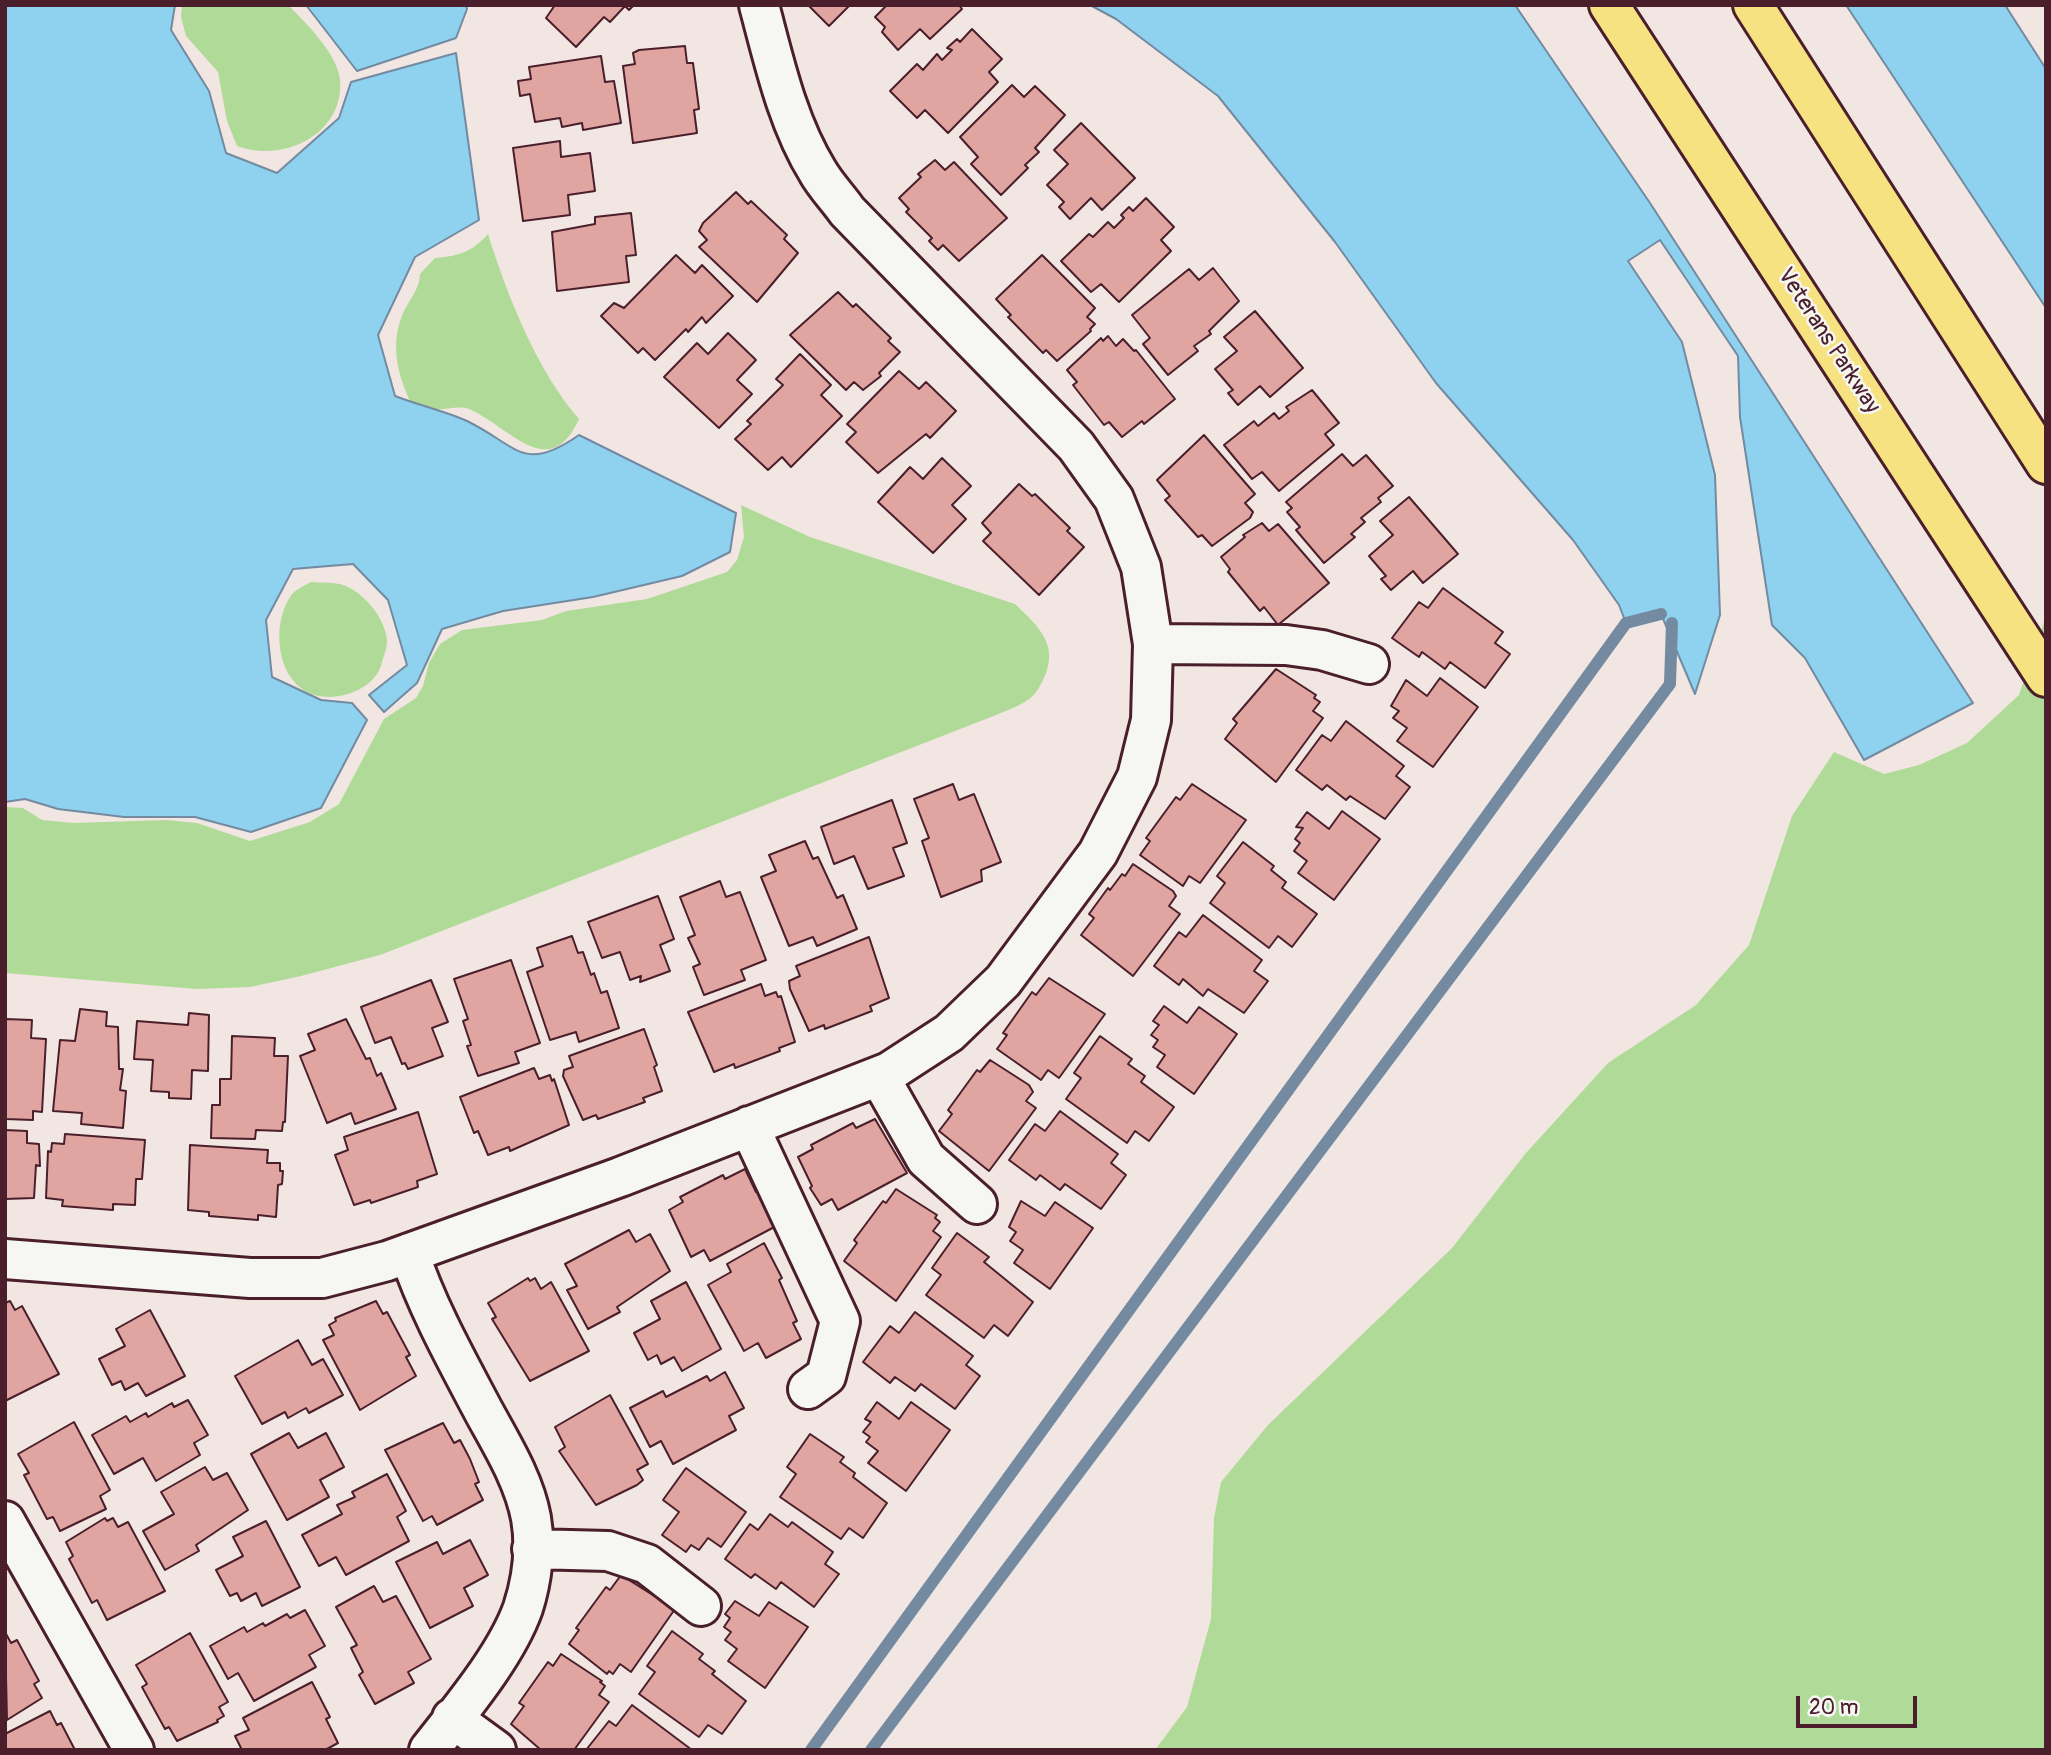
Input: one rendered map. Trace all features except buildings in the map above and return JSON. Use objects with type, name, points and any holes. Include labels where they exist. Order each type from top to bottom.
[{"type":"main road","name":"Veterans Parkway","points":[[1609,5],[2046,677]]},
{"type":"main road","points":[[1755,9],[2046,464]]},
{"type":"lane","points":[[5,1259],[250,1278],[322,1278],[409,1253],[879,1076],[949,1033],[1003,981],[1098,853],[1137,777],[1151,720],[1153,644],[1140,567],[1114,499],[1076,446],[847,211],[818,172],[794,121],[777,73],[759,5]]},
{"type":"lane","points":[[1153,644],[1286,645],[1322,650],[1369,664]]},
{"type":"lane","points":[[879,1076],[926,1159],[978,1203]]},
{"type":"lane","points":[[749,1126],[840,1321],[826,1376],[808,1389]]},
{"type":"lane","points":[[409,1253],[433,1316],[516,1473],[531,1518],[532,1566],[522,1609],[500,1652],[429,1750]]},
{"type":"lane","points":[[5,1521],[134,1750]]},
{"type":"lane","points":[[532,1549],[608,1551],[647,1564],[701,1606]]},
{"type":"lane","points":[[452,1718],[496,1750]]},
{"type":"green space","points":[[182,5],[288,5],[320,39],[338,70],[339,99],[332,116],[321,130],[291,147],[273,151],[237,146],[227,121],[218,72],[186,36],[181,17]]},
{"type":"green space","points":[[488,234],[504,282],[525,331],[550,378],[579,419],[567,438],[555,448],[541,449],[527,445],[469,409],[432,409],[411,403],[402,381],[397,358],[397,336],[403,313],[416,290],[420,274],[435,258],[464,252]]},
{"type":"green space","points":[[741,505],[810,537],[1015,604],[1039,629],[1048,647],[1048,668],[1038,689],[1022,703],[991,717],[380,955],[250,987],[197,989],[5,973],[5,807],[23,808],[42,820],[73,823],[166,820],[197,823],[250,841],[310,822],[339,804],[384,719],[416,698],[423,686],[429,663],[440,644],[462,630],[542,620],[566,611],[647,599],[727,572],[737,560],[744,537]]},
{"type":"green space","points":[[311,582],[336,583],[351,589],[366,600],[383,624],[387,644],[378,672],[371,681],[352,693],[328,697],[307,692],[289,674],[283,662],[279,635],[284,608],[294,592]]},
{"type":"green space","points":[[2046,616],[2046,1750],[1155,1750],[1187,1707],[1211,1619],[1214,1518],[1221,1482],[1268,1425],[1452,1248],[1526,1153],[1608,1063],[1696,1005],[1749,945],[1792,816],[1834,752],[1884,774],[1919,765],[1967,743],[2019,695]]},
{"type":"water","points":[[5,5],[175,5],[171,30],[209,91],[226,153],[277,173],[339,118],[351,82],[456,53],[479,220],[415,257],[378,335],[395,396],[467,421],[521,452],[545,453],[579,435],[736,513],[730,552],[682,576],[593,597],[503,611],[442,629],[417,683],[384,712],[369,695],[407,665],[388,600],[353,564],[293,569],[266,620],[272,677],[321,700],[352,703],[367,720],[321,808],[251,832],[195,817],[124,817],[58,809],[25,799],[5,802]]},
{"type":"water","points":[[306,5],[466,5],[467,9],[456,38],[357,71]]},
{"type":"water","points":[[1090,5],[1515,5],[1650,203],[1973,703],[1864,760],[1805,658],[1772,625],[1740,417],[1738,356],[1660,240],[1628,261],[1682,342],[1715,475],[1720,615],[1695,694],[1661,614],[1626,623],[1619,605],[1573,540],[1436,383],[1335,242],[1218,96],[1116,19]]},
{"type":"water","points":[[1846,5],[2005,5],[2046,69],[2046,308]]},
{"type":"waterway","points":[[811,1750],[1626,623],[1661,614]]},
{"type":"waterway","points":[[871,1750],[1670,684],[1672,623]]}]
